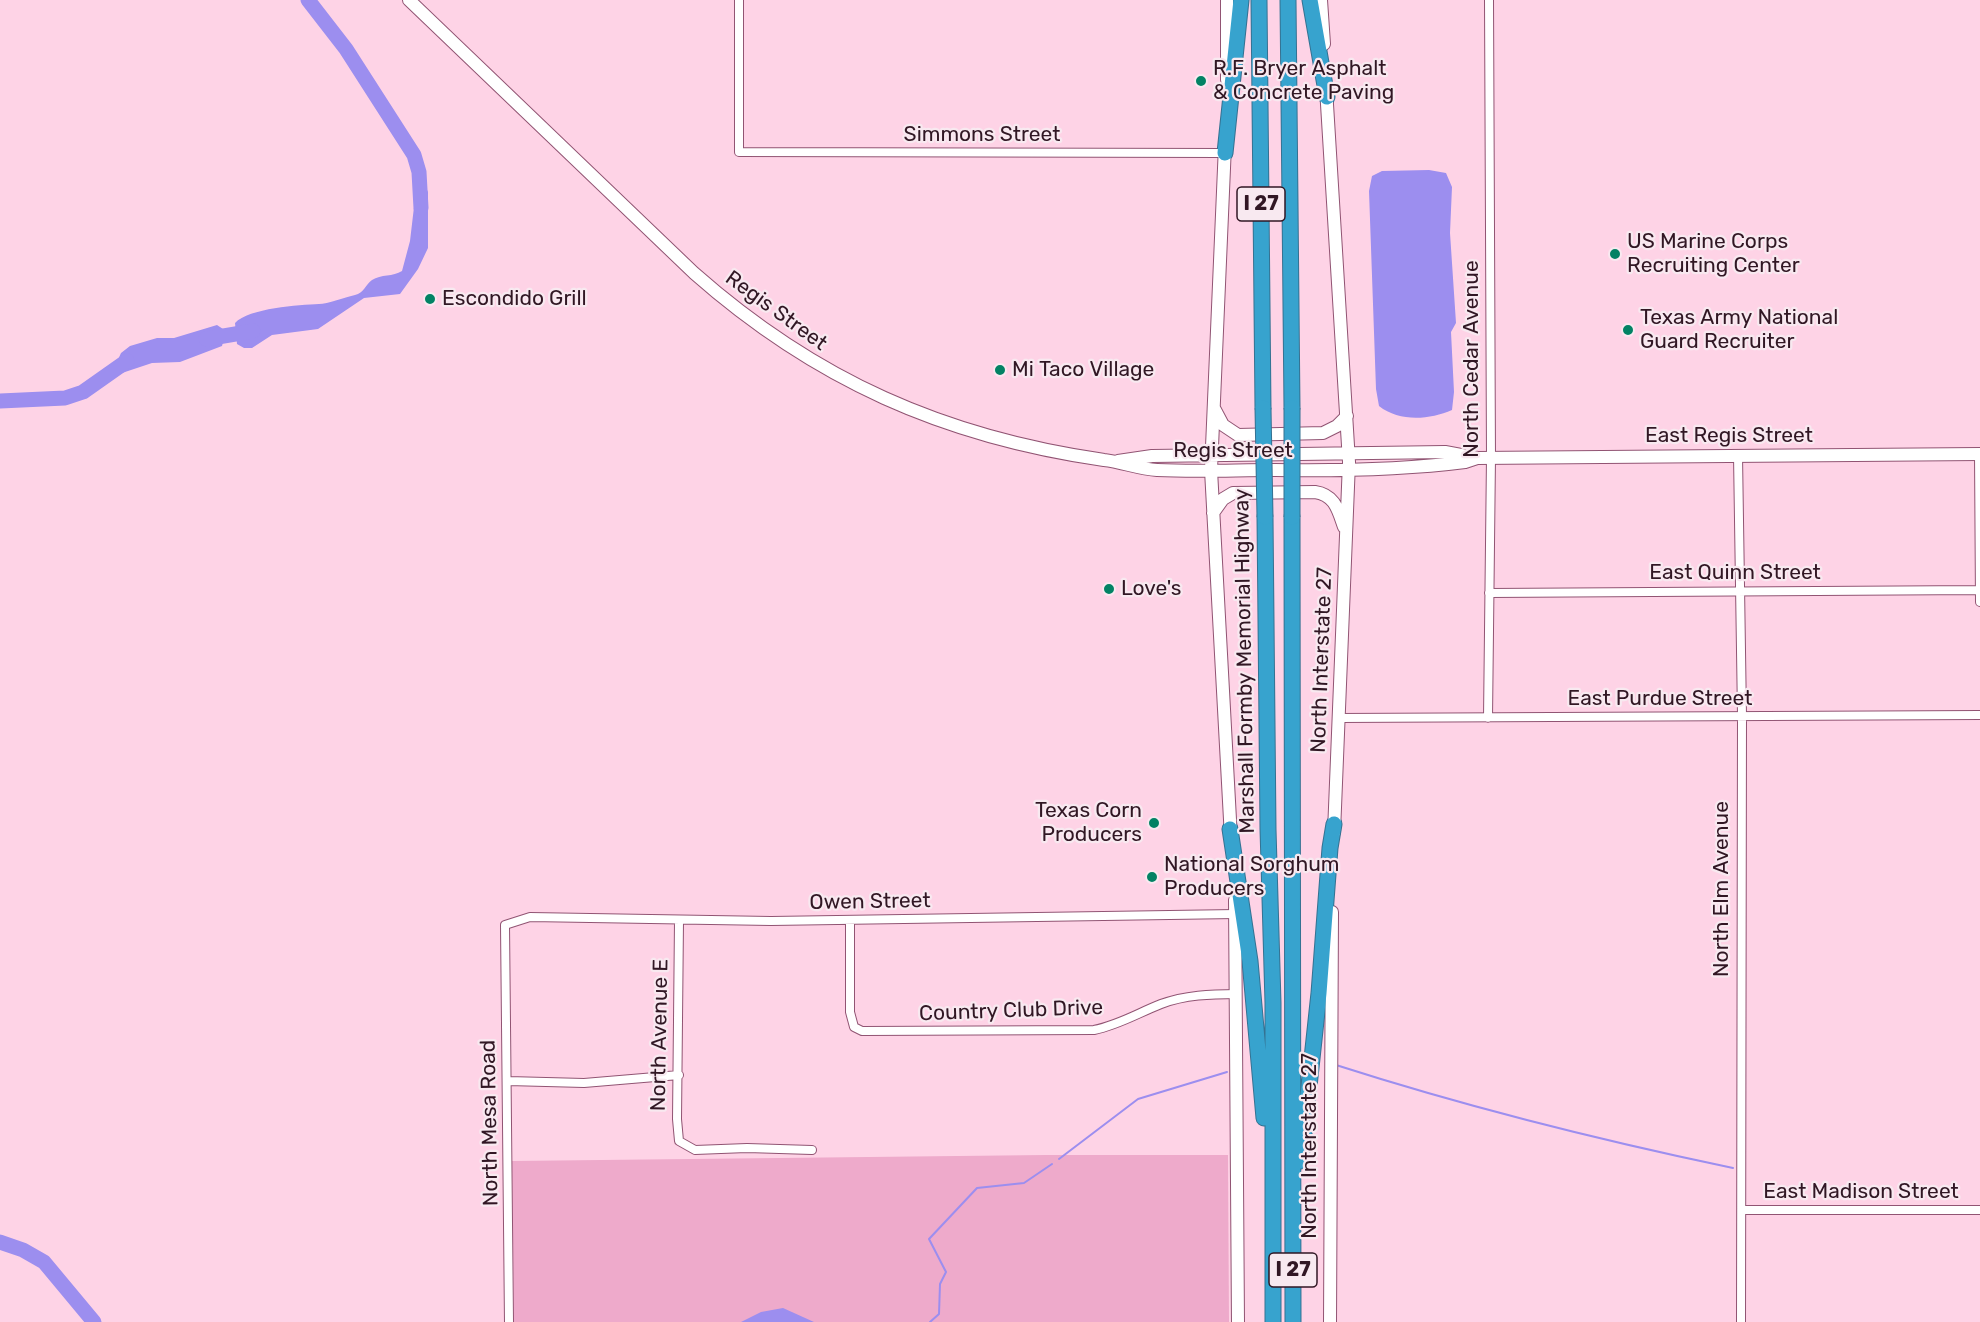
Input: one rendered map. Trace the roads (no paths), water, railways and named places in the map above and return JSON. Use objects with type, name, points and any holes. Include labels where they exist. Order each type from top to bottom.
[{"type":"highway","points":[[1225,153],[1241,0]]},
{"type":"highway","name":"Marshall Formby Memorial Highway","points":[[1259,0],[1268,829],[1273,1038],[1272,1322]]},
{"type":"highway","name":"I 27","points":[[1288,0],[1295,877],[1293,1322]]},
{"type":"highway","points":[[1310,0],[1326,97]]},
{"type":"highway","points":[[1292,1217],[1299,1182],[1334,824]]},
{"type":"highway","points":[[1230,829],[1260,1056],[1265,1121],[1268,1302],[1272,1322]]},
{"type":"main road","name":"Regis Street","points":[[409,0],[703,281],[759,327],[811,361],[874,395],[967,431],[1033,449],[1158,470],[1349,471]]},
{"type":"main road","points":[[1227,0],[1225,153],[1211,470],[1236,914],[1238,1322]]},
{"type":"main road","name":"North Interstate 27","points":[[1321,0],[1349,453],[1330,973],[1330,1322]]},
{"type":"main road","points":[[1213,407],[1223,425],[1238,435],[1323,433],[1337,426],[1347,416]]},
{"type":"main road","name":"East Regis Street","points":[[1349,453],[1445,452],[1477,458]]},
{"type":"main road","name":"Regis Street","points":[[1117,462],[1152,456],[1349,453]]},
{"type":"main road","name":"East Regis Street","points":[[1349,471],[1432,466],[1491,457],[1980,454]]},
{"type":"main road","points":[[1213,513],[1223,499],[1238,492],[1324,494],[1336,504],[1346,534]]},
{"type":"street","name":"Simmons Street","points":[[739,0],[739,152],[1225,153]]},
{"type":"street","name":"North Cedar Avenue","points":[[1488,718],[1491,457],[1489,0]]},
{"type":"street","points":[[1980,454],[1980,602]]},
{"type":"street","name":"North Elm Avenue","points":[[1738,455],[1742,716],[1739,803],[1741,1322]]},
{"type":"street","name":"East Quinn Street","points":[[1489,593],[1980,590]]},
{"type":"street","name":"East Purdue Street","points":[[1339,718],[1980,715]]},
{"type":"street","name":"Owen Street","points":[[506,925],[530,917],[679,921],[1236,914]]},
{"type":"street","name":"Country Club Drive","points":[[850,920],[850,1012],[854,1027],[870,1032],[1094,1030],[1120,1023],[1177,1000],[1197,995],[1237,994]]},
{"type":"street","name":"North Avenue E","points":[[679,921],[677,1136],[685,1146],[695,1150],[747,1148],[812,1150]]},
{"type":"street","name":"North Mesa Road","points":[[506,925],[509,1322]]},
{"type":"street","points":[[508,1081],[584,1083],[679,1075]]},
{"type":"street","name":"East Madison Street","points":[[1742,1210],[1980,1210]]},
{"type":"waterway","points":[[308,0],[346,49],[414,155],[419,172],[421,208]]},
{"type":"waterway","points":[[206,339],[253,331]]},
{"type":"waterway","points":[[0,401],[65,398],[83,392],[127,361]]},
{"type":"waterway","points":[[1336,1065],[1533,1122],[1733,1168]]},
{"type":"waterway","points":[[1059,1159],[1138,1099],[1227,1072]]},
{"type":"waterway","points":[[930,1322],[939,1314],[940,1284],[946,1272],[929,1239],[977,1188],[1024,1183],[1052,1164]]},
{"type":"waterway","points":[[0,1242],[23,1250],[44,1262],[94,1322]]},
{"type":"place","name":"R.F. Bryer Asphalt & Concrete Paving","points":[[1201,81]]},
{"type":"place","name":"US Marine Corps Recruiting Center","points":[[1615,254]]},
{"type":"place","name":"Escondido Grill","points":[[430,299]]},
{"type":"place","name":"Texas Army National Guard Recruiter","points":[[1628,330]]},
{"type":"place","name":"Mi Taco Village","points":[[1000,370]]},
{"type":"place","name":"Love's","points":[[1109,589]]},
{"type":"place","name":"Texas Corn Producers","points":[[1154,823]]},
{"type":"place","name":"National Sorghum Producers","points":[[1152,877]]}]
